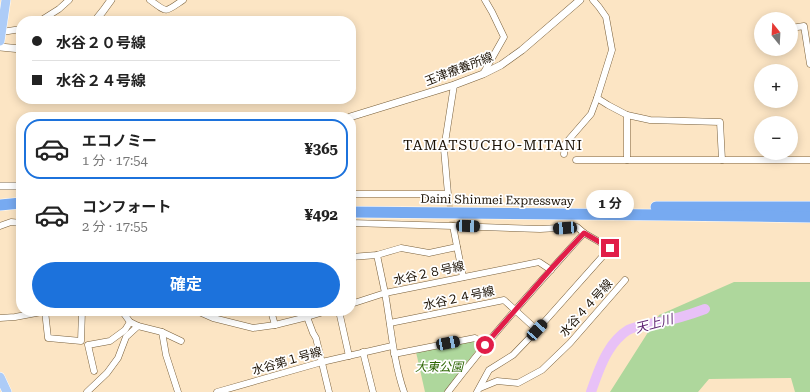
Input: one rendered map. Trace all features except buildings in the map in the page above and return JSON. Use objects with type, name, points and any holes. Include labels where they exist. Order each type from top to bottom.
[{"type":"highway","points":[[0,205],[16,203]]},
{"type":"highway","name":"Daini Shinmei Expressway","points":[[356,204],[810,207]]},
{"type":"highway","points":[[0,212],[16,210]]},
{"type":"highway","name":"Daini Shinmei Expressway","points":[[356,212],[810,217]]},
{"type":"main road","points":[[1,37],[6,0]]},
{"type":"main road","points":[[0,377],[8,392]]},
{"type":"street","points":[[48,16],[69,0]]},
{"type":"street","points":[[100,16],[111,0]]},
{"type":"street","points":[[150,0],[164,10],[168,10],[183,0]]},
{"type":"street","points":[[483,74],[504,37],[485,0]]},
{"type":"street","name":"玉津療養所線","points":[[356,115],[454,85],[483,74],[501,65],[522,50],[580,0]]},
{"type":"street","points":[[564,154],[565,144],[590,114],[612,50],[606,17],[593,0]]},
{"type":"street","points":[[798,27],[804,26],[810,64]]},
{"type":"street","points":[[1,37],[16,31]]},
{"type":"street","points":[[0,47],[16,49]]},
{"type":"street","points":[[356,194],[448,194],[444,149],[454,85]]},
{"type":"street","points":[[596,98],[608,106],[628,115],[650,120],[720,122],[722,160]]},
{"type":"street","points":[[626,160],[628,115]]},
{"type":"street","points":[[576,160],[810,160]]},
{"type":"street","points":[[0,186],[16,186]]},
{"type":"street","points":[[0,226],[11,222],[16,222]]},
{"type":"street","points":[[356,223],[540,229],[577,227],[584,233],[610,248],[514,355],[489,370],[478,390]]},
{"type":"street","points":[[453,226],[463,277]]},
{"type":"street","points":[[450,391],[485,345],[584,233]]},
{"type":"street","points":[[356,257],[377,255],[401,248],[429,253],[457,247]]},
{"type":"street","points":[[356,302],[385,293],[377,255]]},
{"type":"street","name":"水谷２８号線","points":[[404,392],[392,346],[385,293],[539,262],[550,270]]},
{"type":"street","name":"水谷４４号線","points":[[478,390],[497,381],[518,383],[542,370],[570,343],[625,280]]},
{"type":"street","name":"水谷２４号線","points":[[390,323],[504,300],[537,330]]},
{"type":"street","points":[[0,318],[20,316]]},
{"type":"street","points":[[46,316],[48,338],[81,341],[82,316]]},
{"type":"street","points":[[126,316],[130,322],[138,326],[162,332],[182,341]]},
{"type":"street","points":[[208,316],[252,328],[310,316]]},
{"type":"street","points":[[272,316],[275,324]]},
{"type":"street","points":[[339,316],[349,356]]},
{"type":"street","points":[[307,317],[316,338],[329,392]]},
{"type":"street","points":[[94,371],[88,345],[110,341],[125,330],[130,322]]},
{"type":"street","points":[[87,392],[107,373],[118,358],[126,337],[138,326]]},
{"type":"street","points":[[162,332],[166,355],[178,392]]},
{"type":"street","points":[[394,354],[475,338],[485,345]]},
{"type":"street","name":"水谷第１号線","points":[[218,392],[322,362],[392,346]]},
{"type":"street","points":[[363,352],[373,392]]},
{"type":"green space","points":[[734,282],[810,282],[810,392],[795,392],[791,378],[709,379],[698,392],[610,392],[659,315]]},
{"type":"green space","name":"大東公園","points":[[473,341],[479,347],[444,392],[425,392],[416,352]]},
{"type":"waterway","name":"天上川","points":[[591,392],[606,355],[615,342],[625,332],[634,328],[674,319],[705,309]]},
{"type":"tunnel","points":[[448,194],[453,226]]},
{"type":"district","name":"TAMATSUCHO-MITANI","points":[[493,145]]},
{"type":"route","points":[[485,345],[584,233],[610,248]]}]
